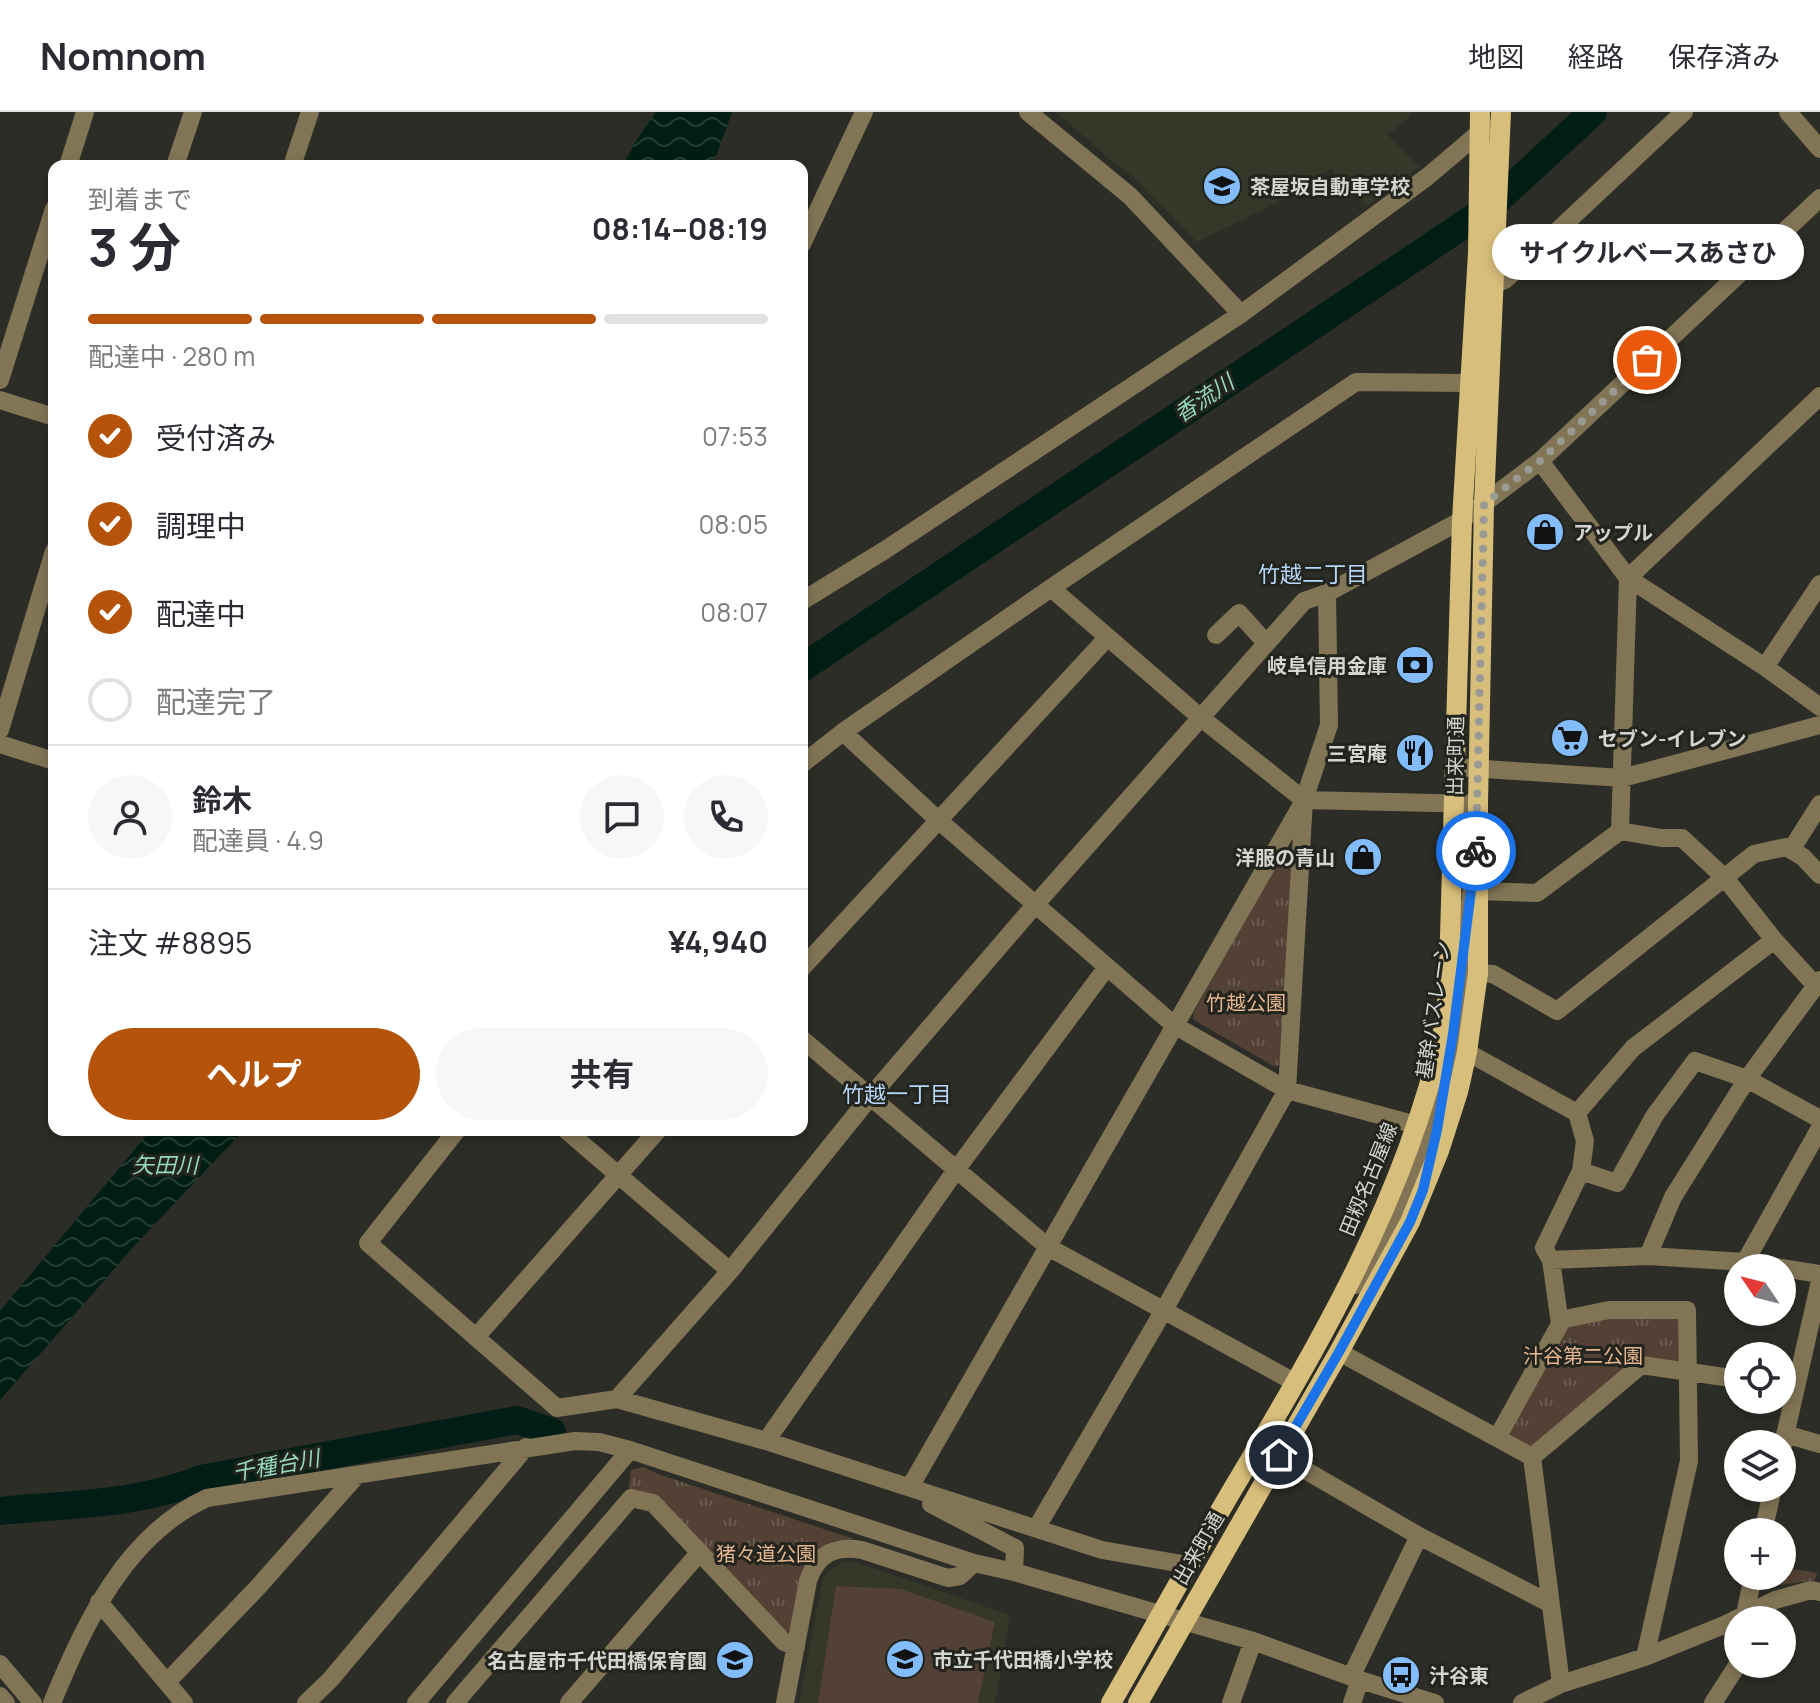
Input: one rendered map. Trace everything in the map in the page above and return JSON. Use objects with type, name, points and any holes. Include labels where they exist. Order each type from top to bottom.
[{"type":"main road","name":"出来町通","points":[[1449,1044],[1478,973],[1484,504],[1496,233],[1480,112]]},
{"type":"main road","name":"出来町通","points":[[1138,1703],[1339,1352],[1410,1222],[1423,1190],[1449,1044],[1462,520],[1469,383],[1486,142],[1500,112]]},
{"type":"main road","name":"田籾名古屋線","points":[[1321,1341],[1380,1222],[1404,1163],[1433,1128],[1449,1044]]},
{"type":"main road","name":"出来町通","points":[[1111,1703],[1188,1565],[1321,1341]]},
{"type":"street","points":[[70,160],[85,112]]},
{"type":"street","points":[[177,160],[193,112]]},
{"type":"street","points":[[294,160],[310,112]]},
{"type":"street","points":[[808,231],[864,112]]},
{"type":"street","points":[[1028,112],[1130,196],[1241,314]]},
{"type":"street","points":[[1495,284],[1505,280],[1684,112]]},
{"type":"street","points":[[1788,112],[1820,149]]},
{"type":"street","points":[[808,597],[1241,314],[1427,177],[1486,142]]},
{"type":"street","points":[[617,1399],[730,1271],[870,1097],[1035,905],[1304,601],[1327,593],[1462,520],[1540,461],[1820,198]]},
{"type":"street","points":[[0,380],[48,228]]},
{"type":"street","points":[[808,759],[1051,588],[1356,382],[1469,383]]},
{"type":"street","points":[[1620,831],[1628,578],[1820,396]]},
{"type":"street","points":[[0,400],[48,415]]},
{"type":"street","points":[[1540,461],[1628,578],[1765,667],[1820,707]]},
{"type":"street","points":[[0,730],[48,571]]},
{"type":"street","points":[[1765,667],[1820,584]]},
{"type":"street","points":[[1051,588],[1200,717],[1304,800],[1478,804]]},
{"type":"street","points":[[910,1487],[1304,800],[1329,725],[1327,593]]},
{"type":"street","points":[[1216,635],[1239,613],[1266,643]]},
{"type":"street","points":[[808,961],[1108,637]]},
{"type":"street","points":[[1455,767],[1622,778],[1820,725]]},
{"type":"street","points":[[843,732],[937,819],[1174,1025],[1287,1090],[1433,1128]]},
{"type":"street","points":[[0,744],[48,759]]},
{"type":"street","points":[[1037,1527],[1164,1310],[1287,1090],[1304,800]]},
{"type":"street","points":[[1791,850],[1820,804]]},
{"type":"street","points":[[1479,891],[1537,893],[1620,831],[1682,838],[1725,878],[1774,940],[1818,983],[1747,1079],[1673,1197],[1648,1256]]},
{"type":"street","name":"基幹バスレーン","points":[[1449,1044],[1478,836]]},
{"type":"street","points":[[1478,973],[1493,974],[1557,1011],[1754,854],[1786,847],[1803,857],[1820,875]]},
{"type":"street","points":[[1577,1113],[1633,1048],[1774,940]]},
{"type":"street","points":[[766,1441],[956,1170],[1107,967]]},
{"type":"street","points":[[808,1044],[1048,1247],[1296,1383]]},
{"type":"street","points":[[1449,1044],[1577,1113],[1585,1141],[1581,1171],[1544,1248],[1551,1260],[1560,1320],[1497,1438]]},
{"type":"street","points":[[1581,1171],[1617,1183],[1655,1115],[1695,1061],[1747,1079],[1820,1119]]},
{"type":"street","points":[[1749,1254],[1820,1128]]},
{"type":"street","points":[[452,1136],[368,1243],[557,1408],[617,1399],[766,1441],[1102,1550],[1188,1565]]},
{"type":"street","points":[[573,1136],[730,1271]]},
{"type":"street","points":[[476,1337],[653,1136]]},
{"type":"street","points":[[1551,1260],[1648,1256],[1724,1261]]},
{"type":"street","points":[[1796,1270],[1820,1274]]},
{"type":"street","points":[[1796,1368],[1820,1281]]},
{"type":"street","points":[[1560,1320],[1609,1310],[1687,1310],[1689,1461],[1645,1657]]},
{"type":"street","points":[[1339,1352],[1532,1457]]},
{"type":"street","points":[[1532,1457],[1641,1365],[1724,1377]]},
{"type":"street","points":[[1796,1378],[1820,1371]]},
{"type":"street","points":[[52,1703],[71,1656],[99,1602],[151,1534],[186,1507],[207,1498],[526,1447],[587,1441],[630,1450],[969,1568],[1014,1572],[1184,1621],[1253,1641],[1435,1703]]},
{"type":"street","points":[[1796,1443],[1820,1444]]},
{"type":"street","points":[[306,1703],[330,1680],[526,1447]]},
{"type":"street","points":[[416,1703],[630,1450]]},
{"type":"street","points":[[1279,1455],[1419,1536],[1549,1603]]},
{"type":"street","points":[[1532,1457],[1561,1684]]},
{"type":"street","points":[[167,1682],[258,1587],[357,1475]]},
{"type":"street","points":[[933,1494],[931,1504],[1015,1548],[1014,1572]]},
{"type":"street","points":[[455,1703],[631,1498],[653,1503],[784,1642],[796,1647]]},
{"type":"street","points":[[1352,1703],[1355,1678],[1419,1536]]},
{"type":"street","points":[[785,1703],[812,1569],[821,1556],[831,1550],[848,1547],[948,1578],[969,1568]]},
{"type":"street","points":[[569,1703],[700,1552]]},
{"type":"street","points":[[1763,1606],[1811,1590],[1820,1592]]},
{"type":"street","points":[[99,1602],[184,1703]]},
{"type":"street","points":[[1522,1703],[1561,1684],[1645,1657],[1724,1624]]},
{"type":"street","points":[[1231,1703],[1253,1641]]},
{"type":"street","points":[[0,1664],[33,1703]]},
{"type":"street","points":[[1713,1703],[1729,1678]]},
{"type":"street","points":[[0,1696],[6,1703]]},
{"type":"shaded area","name":"茶屋坂自動車学校","points":[[1056,112],[1410,112],[1412,114],[1388,135],[1419,167],[1367,206],[1331,169],[1274,204],[1197,242],[1132,176]]},
{"type":"shaded area","name":"市立千代田橋小学校","points":[[844,1561],[856,1562],[1010,1615],[995,1703],[799,1703],[823,1577]]},
{"type":"green space","name":"竹越公園","points":[[1281,857],[1291,857],[1295,862],[1284,1062],[1275,1067],[1194,1020],[1193,1014]]},
{"type":"green space","name":"汁谷第二公園","points":[[1609,1314],[1678,1314],[1681,1358],[1674,1363],[1637,1357],[1531,1449],[1507,1437],[1558,1324]]},
{"type":"green space","name":"猪々道公園","points":[[643,1467],[854,1539],[833,1541],[815,1552],[793,1631],[784,1632],[629,1492],[631,1470]]},
{"type":"green space","points":[[1796,1569],[1817,1573],[1815,1580],[1796,1583]]},
{"type":"green space","name":"市立千代田橋小学校","points":[[836,1586],[901,1589],[995,1622],[978,1703],[818,1703]]},
{"type":"water","points":[[656,112],[732,112],[712,160],[626,160]]},
{"type":"water","name":"矢田川","points":[[146,1136],[238,1136],[135,1245],[0,1400],[0,1311]]},
{"type":"waterway","name":"香流川","points":[[808,664],[1490,207],[1593,112]]},
{"type":"waterway","name":"千種台川","points":[[0,1511],[128,1499],[201,1479],[517,1420],[552,1432]]},
{"type":"way so far","points":[[1476,851],[1484,504],[1540,461],[1647,360]]},
{"type":"place","name":"茶屋坂自動車学校","points":[[1222,186]]},
{"type":"place","name":"サイクルベースあさひ","points":[[1647,360]]},
{"type":"place","name":"アップル","points":[[1545,532]]},
{"type":"place","name":"岐阜信用金庫","points":[[1415,665]]},
{"type":"place","name":"セブン-イレブン","points":[[1570,738]]},
{"type":"place","name":"三宮庵","points":[[1415,753]]},
{"type":"place","name":"洋服の青山","points":[[1363,857]]},
{"type":"place","name":"市立千代田橋小学校","points":[[905,1659]]},
{"type":"place","name":"名古屋市千代田橋保育園","points":[[735,1660]]},
{"type":"place","name":"汁谷東","points":[[1401,1675]]},
{"type":"district","name":"竹越二丁目","points":[[1313,574]]},
{"type":"district","name":"竹越一丁目","points":[[897,1094]]},
{"type":"route","points":[[1279,1455],[1410,1222],[1423,1190],[1437,1130],[1458,1007],[1476,851]]}]
